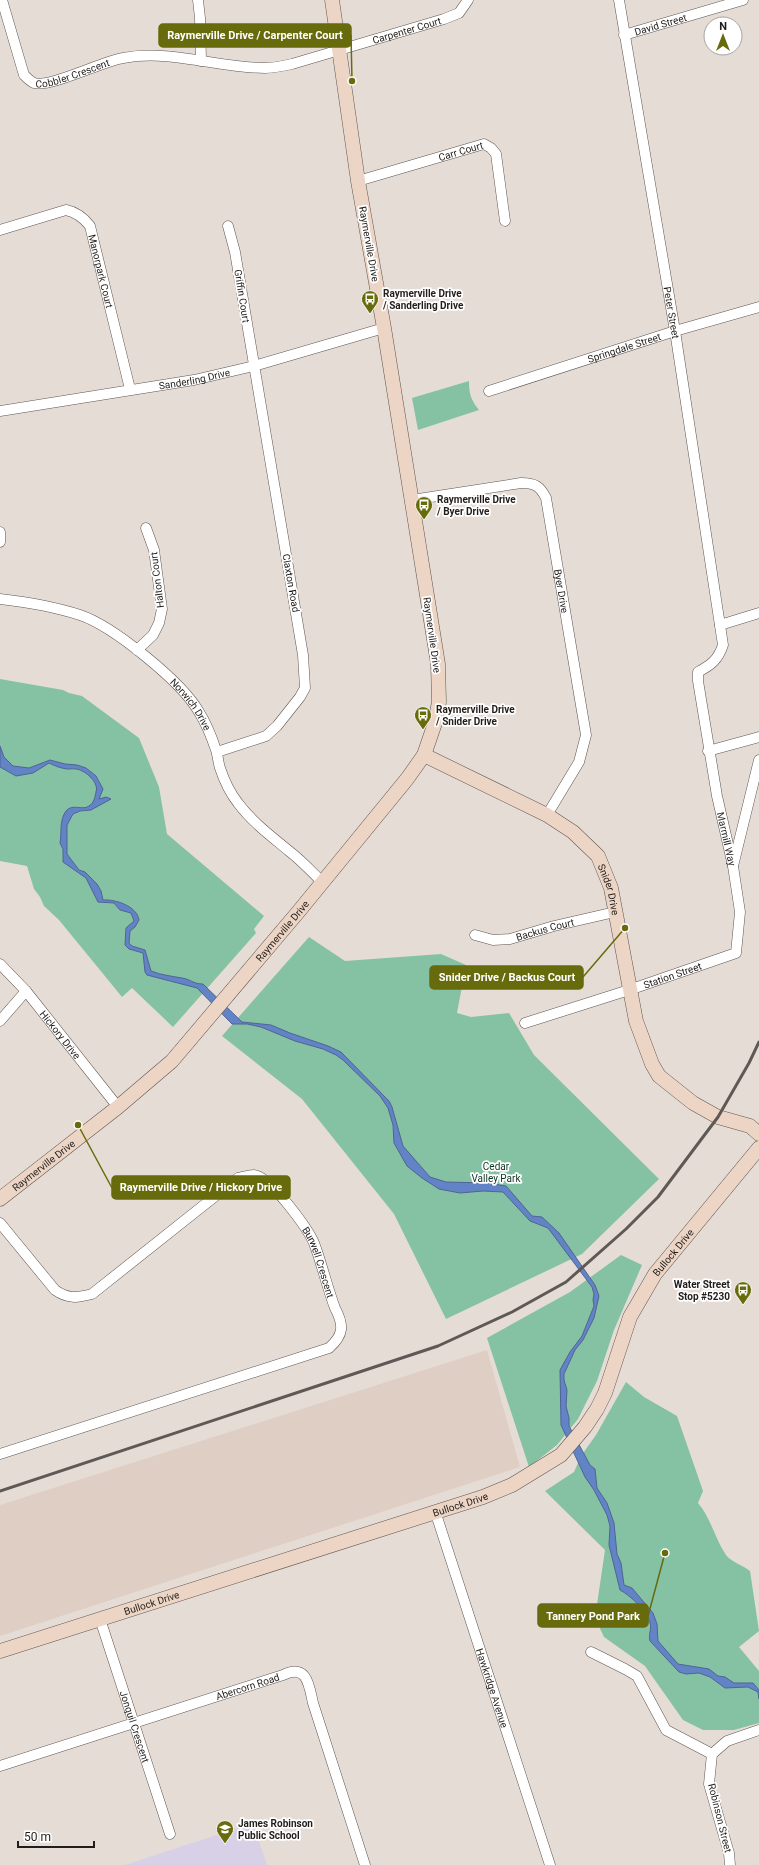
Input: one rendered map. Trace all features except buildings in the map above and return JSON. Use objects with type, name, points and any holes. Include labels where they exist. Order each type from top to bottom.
[{"type":"street","name":"Cobbler Crescent","points":[[2,0],[24,75],[35,83],[58,81],[82,70],[124,58],[160,55],[234,66],[266,68],[292,64],[338,50]]},
{"type":"street","points":[[198,0],[201,61]]},
{"type":"street","name":"Raymerville Drive","points":[[0,1199],[118,1107],[172,1061],[214,1014],[255,961],[407,779],[424,755],[435,723],[439,702],[438,664],[384,328],[358,181],[332,0]]},
{"type":"street","name":"Carpenter Court","points":[[338,50],[459,13],[468,0]]},
{"type":"street","name":"Peter Street","points":[[619,0],[675,331],[720,625]]},
{"type":"street","name":"David Street","points":[[624,35],[743,0]]},
{"type":"street","name":"Carr Court","points":[[358,181],[484,144],[491,148],[496,154],[505,221]]},
{"type":"street","name":"Manorpark Court","points":[[0,230],[66,210],[75,212],[90,226],[130,389]]},
{"type":"street","name":"Griffin Court","points":[[228,226],[235,252],[254,366]]},
{"type":"street","name":"Springdale Street","points":[[489,391],[675,331],[759,307]]},
{"type":"street","name":"Sanderling Drive","points":[[0,411],[130,389],[194,380],[254,366],[384,328]]},
{"type":"street","name":"Claxton Road","points":[[217,752],[266,736],[300,697],[305,688],[303,655],[254,366]]},
{"type":"street","name":"Byer Drive","points":[[412,500],[521,483],[531,483],[540,488],[546,498],[586,735],[579,762],[547,815]]},
{"type":"street","name":"Halton Court","points":[[137,650],[152,635],[159,623],[162,609],[154,550],[146,528]]},
{"type":"street","points":[[0,532],[0,542]]},
{"type":"street","name":"Norwich Drive","points":[[0,599],[80,615],[95,622],[137,650],[186,693],[200,712],[217,752],[220,767],[226,782],[237,802],[255,822],[291,852],[322,882]]},
{"type":"street","points":[[720,625],[759,613]]},
{"type":"street","name":"Marmill Way","points":[[720,625],[723,645],[715,662],[698,672],[699,695],[716,796],[733,866]]},
{"type":"street","points":[[708,751],[759,738]]},
{"type":"street","name":"Snider Drive","points":[[424,755],[547,815],[577,836],[598,856],[611,888],[629,990],[640,1036],[652,1064],[659,1076],[693,1103],[718,1116],[750,1126],[759,1134]]},
{"type":"street","name":"Marmill Way","points":[[733,866],[759,760]]},
{"type":"street","name":"Station Street","points":[[525,1023],[629,990],[736,953],[740,912],[733,866]]},
{"type":"street","name":"Backus Court","points":[[475,935],[493,940],[510,939],[554,926],[615,912]]},
{"type":"street","name":"Hickory Drive","points":[[0,964],[26,991],[118,1107]]},
{"type":"street","points":[[0,1021],[26,991]]},
{"type":"street","name":"Bullock Drive","points":[[0,1651],[435,1511],[483,1497],[512,1485],[561,1455],[585,1427],[597,1409],[605,1393],[630,1317],[655,1274],[759,1148]]},
{"type":"street","name":"Burwell Crescent","points":[[0,1222],[55,1290],[64,1296],[78,1298],[92,1294],[238,1178],[254,1175],[260,1177],[284,1200],[313,1242],[339,1316],[342,1331],[338,1340],[329,1348],[0,1454]]},
{"type":"street","name":"Hawkridge Avenue","points":[[435,1511],[550,1865]]},
{"type":"street","name":"Jonquil Crescent","points":[[100,1619],[170,1834]]},
{"type":"street","points":[[590,1652],[625,1668],[637,1676],[666,1730],[712,1754],[727,1741],[759,1730]]},
{"type":"street","name":"Abercorn Road","points":[[0,1766],[292,1671],[303,1674],[308,1682],[313,1703],[365,1865]]},
{"type":"street","name":"Robinson Street","points":[[712,1754],[709,1784],[729,1853],[730,1865]]},
{"type":"shaded area","points":[[487,1350],[520,1467],[0,1636],[0,1505]]},
{"type":"shaded area","name":"James Robinson Public School","points":[[253,1823],[267,1865],[125,1865]]},
{"type":"green space","points":[[469,381],[471,397],[479,410],[418,430],[412,398]]},
{"type":"green space","points":[[0,679],[63,690],[82,696],[139,738],[159,787],[167,834],[264,916],[254,929],[256,933],[173,1027],[132,988],[122,997],[59,920],[44,906],[34,889],[27,866],[0,861]]},
{"type":"green space","name":"Cedar Valley Park","points":[[309,937],[345,961],[441,954],[466,965],[457,1013],[471,1017],[509,1013],[534,1055],[659,1179],[582,1254],[446,1319],[394,1214],[302,1099],[222,1036]]},
{"type":"green space","points":[[621,1255],[642,1265],[614,1330],[597,1381],[578,1419],[557,1445],[529,1467],[487,1338],[570,1292]]},
{"type":"green space","points":[[626,1382],[644,1397],[677,1416],[703,1491],[698,1503],[706,1515],[726,1555],[731,1560],[750,1571],[759,1631],[739,1647],[759,1671],[759,1723],[734,1730],[703,1730],[683,1720],[645,1666],[604,1637],[595,1618],[605,1550],[545,1491],[574,1472],[581,1456],[596,1435]]},
{"type":"water","points":[[0,746],[4,757],[13,766],[29,768],[50,760],[86,768],[96,776],[103,789],[99,799],[106,797],[111,799],[91,810],[80,811],[73,814],[67,825],[67,854],[79,870],[85,872],[97,884],[101,891],[103,900],[125,904],[137,915],[139,920],[135,927],[130,931],[129,943],[132,946],[145,950],[151,971],[203,984],[242,1022],[271,1025],[341,1052],[389,1101],[403,1146],[430,1177],[446,1182],[487,1183],[506,1186],[532,1216],[542,1217],[559,1233],[595,1285],[599,1296],[594,1318],[583,1340],[575,1350],[564,1374],[567,1390],[566,1406],[569,1426],[590,1465],[595,1469],[597,1488],[607,1503],[614,1523],[617,1554],[621,1563],[624,1585],[632,1588],[653,1613],[657,1624],[658,1641],[678,1664],[709,1669],[718,1676],[725,1677],[734,1683],[753,1683],[759,1690],[759,1699],[758,1692],[748,1687],[725,1688],[710,1677],[699,1673],[686,1674],[679,1672],[650,1641],[650,1625],[642,1608],[620,1590],[609,1545],[610,1526],[607,1515],[594,1490],[585,1477],[561,1425],[560,1370],[570,1352],[582,1336],[594,1306],[594,1294],[592,1287],[548,1228],[530,1221],[503,1192],[483,1191],[460,1193],[439,1189],[407,1166],[394,1143],[393,1125],[388,1108],[380,1096],[336,1055],[323,1049],[295,1041],[261,1027],[247,1024],[232,1024],[197,988],[147,975],[145,972],[143,953],[129,949],[125,945],[126,928],[134,921],[131,913],[120,910],[114,903],[98,902],[86,878],[63,862],[63,849],[60,843],[64,815],[68,809],[74,807],[84,808],[91,805],[97,789],[95,783],[88,774],[80,770],[62,768],[49,763],[33,773],[16,776],[0,767]]},
{"type":"railway","points":[[0,1491],[438,1346],[512,1312],[566,1282],[626,1229],[658,1197],[718,1117],[749,1063],[759,1042]]},
{"type":"place","name":"Raymerville Drive / Carpenter Court","points":[[352,81]]},
{"type":"place","name":"Raymerville Drive / Sanderling Drive","points":[[370,314]]},
{"type":"place","name":"Raymerville Drive / Byer Drive","points":[[424,520]]},
{"type":"place","name":"Raymerville Drive / Snider Drive","points":[[423,730]]},
{"type":"place","name":"Snider Drive / Backus Court","points":[[625,928]]},
{"type":"place","name":"Raymerville Drive / Hickory Drive","points":[[78,1125]]},
{"type":"place","name":"Water Street Stop #5230","points":[[743,1305]]},
{"type":"place","name":"Tannery Pond Park","points":[[665,1553]]},
{"type":"place","name":"James Robinson Public School","points":[[225,1844]]}]
